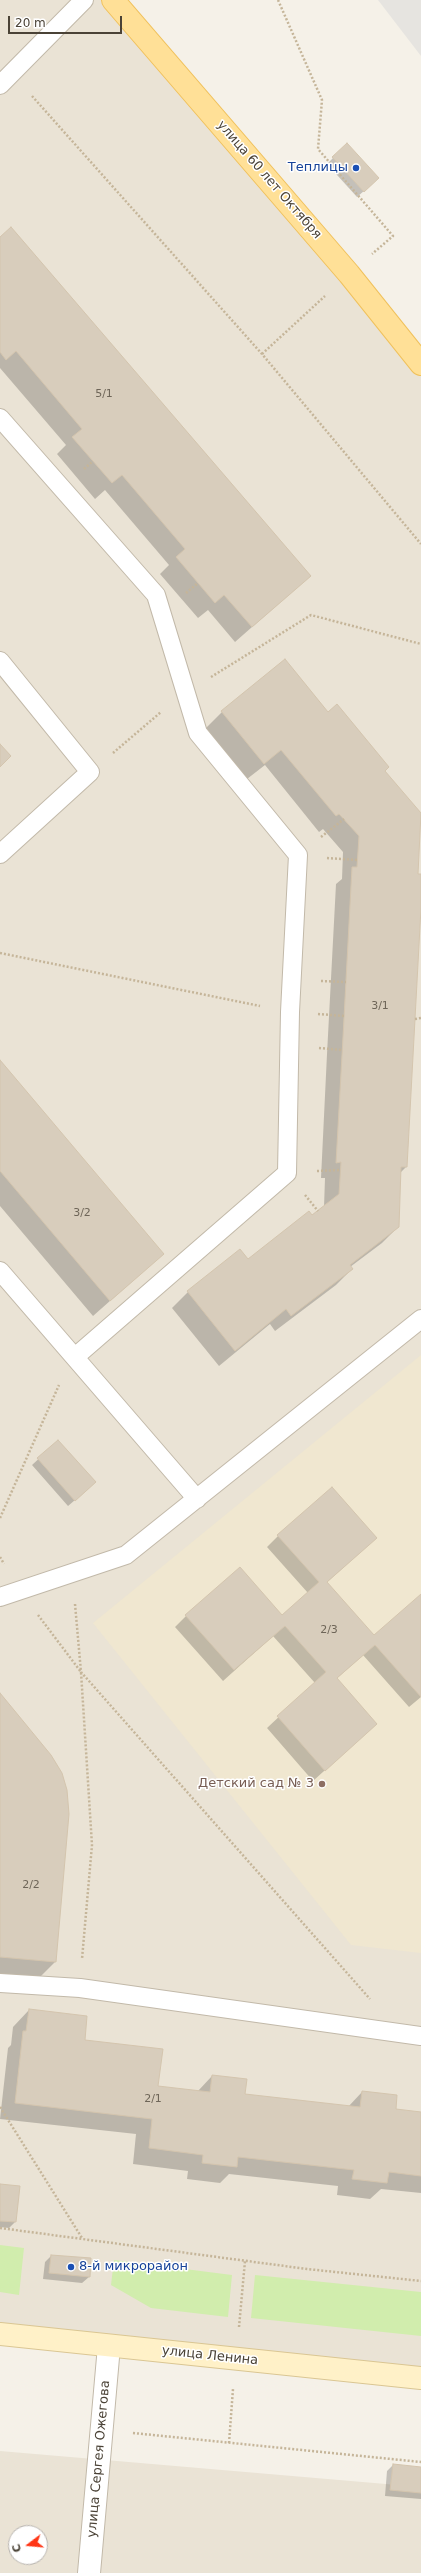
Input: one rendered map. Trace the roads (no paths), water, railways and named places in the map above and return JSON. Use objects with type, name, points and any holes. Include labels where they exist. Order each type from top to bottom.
[{"type":"main road","name":"улица 60 лет Октября","points":[[113,0],[349,274],[421,364]]},
{"type":"main road","name":"улица Ленина","points":[[0,2334],[421,2378]]},
{"type":"street","name":"улица Сергея Ожегова","points":[[89,2573],[108,2346]]},
{"type":"lane","points":[[6,80],[84,0]]},
{"type":"lane","points":[[0,418],[156,595],[198,733],[298,855],[290,1012],[287,1173],[75,1357]]},
{"type":"lane","points":[[0,661],[90,772],[0,854]]},
{"type":"lane","points":[[0,1271],[197,1499]]},
{"type":"lane","points":[[0,1597],[126,1555],[421,1319]]},
{"type":"lane","points":[[0,1983],[80,1988],[421,2036]]},
{"type":"place","name":"Теплицы","points":[[356,168]]},
{"type":"place","name":"Детский сад № 3","points":[[322,1784]]},
{"type":"place","name":"8-й микрорайон","points":[[71,2267]]}]
